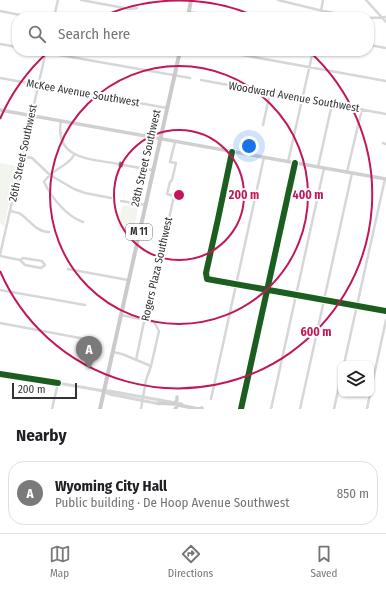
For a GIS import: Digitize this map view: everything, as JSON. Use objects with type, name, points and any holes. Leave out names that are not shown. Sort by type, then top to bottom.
[{"type":"main road","points":[[189,12],[192,0]]},
{"type":"main road","name":"28th Street Southwest","points":[[100,409],[152,170],[179,56]]},
{"type":"main road","points":[[0,110],[385,179]]},
{"type":"main road","points":[[158,403],[174,404],[199,409],[204,408]]},
{"type":"street","points":[[55,12],[58,0]]},
{"type":"street","points":[[81,0],[130,9],[137,8]]},
{"type":"street","points":[[278,0],[328,12]]},
{"type":"street","points":[[322,11],[323,0]]},
{"type":"street","points":[[366,0],[384,17],[386,22]]},
{"type":"street","points":[[0,11],[12,13]]},
{"type":"street","points":[[374,18],[384,17]]},
{"type":"street","points":[[0,44],[12,46]]},
{"type":"street","points":[[374,46],[386,48]]},
{"type":"street","name":"26th Street Southwest","points":[[0,256],[1,241],[10,211],[30,116],[45,56]]},
{"type":"street","points":[[67,56],[190,78]]},
{"type":"street","points":[[248,56],[386,81]]},
{"type":"street","points":[[288,162],[312,56]]},
{"type":"street","name":"McKee Avenue Southwest","points":[[0,78],[167,108]]},
{"type":"street","name":"Woodward Avenue Southwest","points":[[201,80],[386,114]]},
{"type":"street","points":[[263,125],[270,93]]},
{"type":"street","points":[[318,167],[332,104]]},
{"type":"street","points":[[300,409],[324,300],[362,109]]},
{"type":"street","points":[[61,121],[61,140],[68,150],[74,155],[152,170]]},
{"type":"street","name":"Rogers Plaza Southwest","points":[[136,360],[174,196],[167,194],[176,163],[170,162],[175,142]]},
{"type":"street","points":[[232,152],[206,273],[207,279],[386,311]]},
{"type":"street","points":[[74,155],[68,163],[57,169],[44,182],[52,195],[65,210],[83,222]]},
{"type":"street","points":[[22,156],[32,158],[50,175],[74,189],[85,193],[111,198]]},
{"type":"street","points":[[211,399],[264,157]]},
{"type":"street","points":[[241,409],[295,163]]},
{"type":"street","points":[[271,409],[324,168]]},
{"type":"street","points":[[345,361],[385,179]]},
{"type":"street","points":[[121,201],[145,205]]},
{"type":"street","points":[[10,211],[22,215],[40,230],[49,232]]},
{"type":"street","points":[[0,256],[20,260],[23,258],[42,261],[45,265],[41,268],[25,265],[20,260]]},
{"type":"street","points":[[68,269],[128,280]]},
{"type":"street","points":[[0,290],[85,305]]},
{"type":"street","points":[[121,315],[154,322],[159,331],[151,366],[146,380],[141,409]]},
{"type":"street","points":[[374,375],[386,320]]},
{"type":"street","points":[[0,323],[85,339]]},
{"type":"street","points":[[112,352],[122,354],[151,366]]},
{"type":"street","points":[[0,374],[58,382],[104,391],[109,394],[176,405],[190,409]]},
{"type":"street","points":[[52,409],[58,382]]},
{"type":"street","points":[[334,409],[338,391]]},
{"type":"street","points":[[366,409],[369,397]]},
{"type":"street","points":[[143,399],[158,403]]},
{"type":"shaded area","points":[[0,163],[16,166],[4,227],[0,223]]},
{"type":"shaded area","points":[[123,205],[138,208],[133,234],[117,230]]},
{"type":"marked path","points":[[119,164],[123,165]]},
{"type":"cycle path","points":[[232,152],[206,273],[207,279],[386,311]]},
{"type":"cycle path","points":[[241,409],[295,163]]},
{"type":"cycle path","points":[[0,374],[58,383]]},
{"type":"place","name":"Wyoming City Hall","points":[[89,369]]}]
